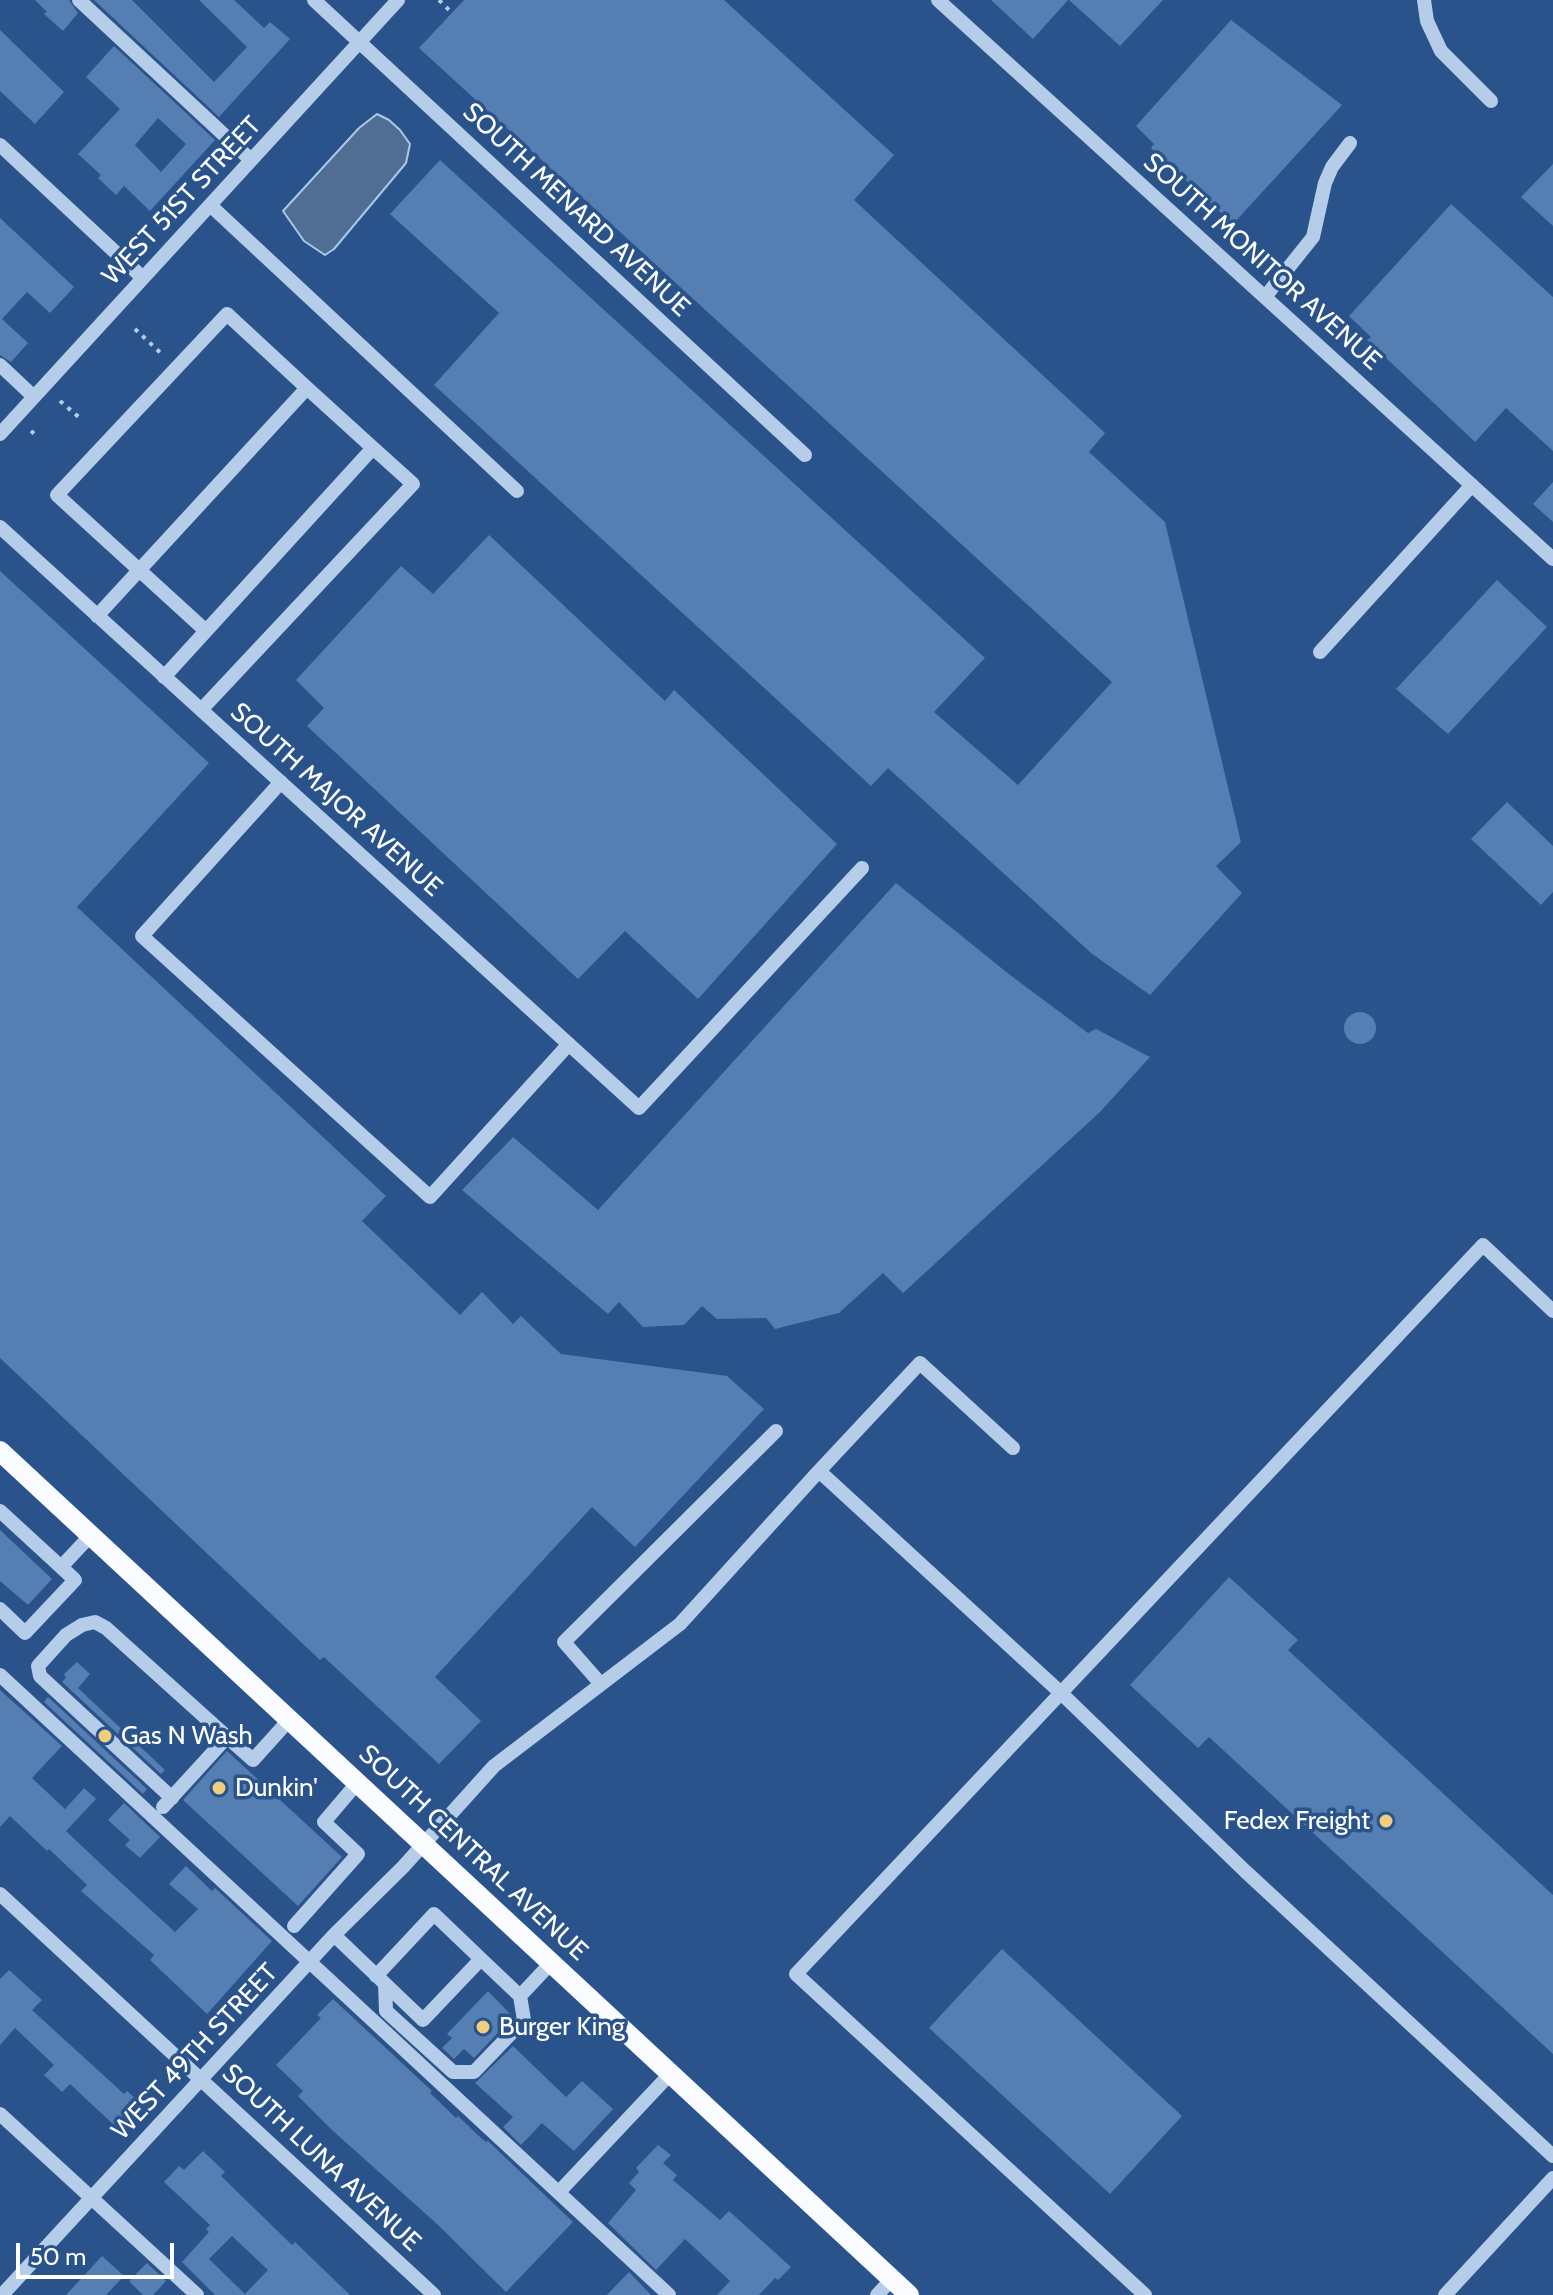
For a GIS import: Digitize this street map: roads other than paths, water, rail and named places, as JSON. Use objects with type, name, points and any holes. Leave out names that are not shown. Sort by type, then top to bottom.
[{"type":"main road","name":"SOUTH CENTRAL AVENUE","points":[[2,1456],[290,1719],[909,2295]]},
{"type":"street","points":[[79,0],[251,160]]},
{"type":"street","name":"SOUTH MENARD AVENUE","points":[[314,0],[805,455]]},
{"type":"street","name":"WEST 51ST STREET","points":[[0,434],[398,0]]},
{"type":"street","name":"SOUTH MONITOR AVENUE","points":[[938,0],[1553,559]]},
{"type":"street","points":[[1424,0],[1427,21],[1441,51],[1491,101]]},
{"type":"street","points":[[1265,297],[1313,237],[1325,183],[1332,167],[1350,143]]},
{"type":"street","points":[[0,145],[143,278]]},
{"type":"street","points":[[210,205],[517,491]]},
{"type":"street","points":[[201,710],[413,484],[227,314],[57,495],[206,631]]},
{"type":"street","points":[[0,365],[34,397]]},
{"type":"street","points":[[97,616],[307,388]]},
{"type":"street","points":[[164,677],[373,448]]},
{"type":"street","points":[[1320,652],[1472,485]]},
{"type":"street","name":"SOUTH MAJOR AVENUE","points":[[0,527],[639,1108],[862,868]]},
{"type":"street","points":[[281,782],[142,936],[430,1197],[569,1044]]},
{"type":"street","points":[[1145,2295],[796,1974],[1483,1245],[1553,1311]]},
{"type":"street","name":"WEST 49TH STREET","points":[[2,2295],[334,1935],[425,1844],[494,1766],[680,1624],[920,1363],[1013,1448]]},
{"type":"street","points":[[600,1683],[564,1642],[776,1431]]},
{"type":"street","points":[[819,1471],[1061,1693],[1245,1871],[1553,2156]]},
{"type":"street","points":[[0,1511],[75,1580],[25,1633],[0,1609]]},
{"type":"street","points":[[61,1567],[91,1535]]},
{"type":"street","points":[[227,1737],[168,1802],[40,1676],[38,1666],[66,1635],[82,1625],[95,1622],[106,1628],[253,1760],[290,1719]]},
{"type":"street","points":[[0,1675],[669,2295]]},
{"type":"street","points":[[294,1926],[358,1854],[324,1822],[358,1782]]},
{"type":"street","name":"SOUTH LUNA AVENUE","points":[[0,1894],[434,2295]]},
{"type":"street","points":[[434,1914],[520,1996],[524,2020],[474,2072],[453,2072],[386,2011],[380,1980],[434,1914]]},
{"type":"street","points":[[334,1935],[423,2020],[481,1959]]},
{"type":"street","points":[[520,1996],[552,1962]]},
{"type":"street","points":[[559,2192],[671,2073]]},
{"type":"street","points":[[0,2114],[197,2295]]},
{"type":"street","points":[[1445,2295],[1553,2178]]},
{"type":"street","points":[[877,2295],[892,2279]]},
{"type":"water","points":[[377,114],[400,130],[410,144],[406,163],[334,249],[325,255],[304,241],[283,211],[359,128]]},
{"type":"place","name":"Gas N Wash","points":[[105,1736]]},
{"type":"place","name":"Dunkin'","points":[[219,1788]]},
{"type":"place","name":"Fedex Freight","points":[[1386,1821]]},
{"type":"place","name":"Burger King","points":[[483,2027]]}]
